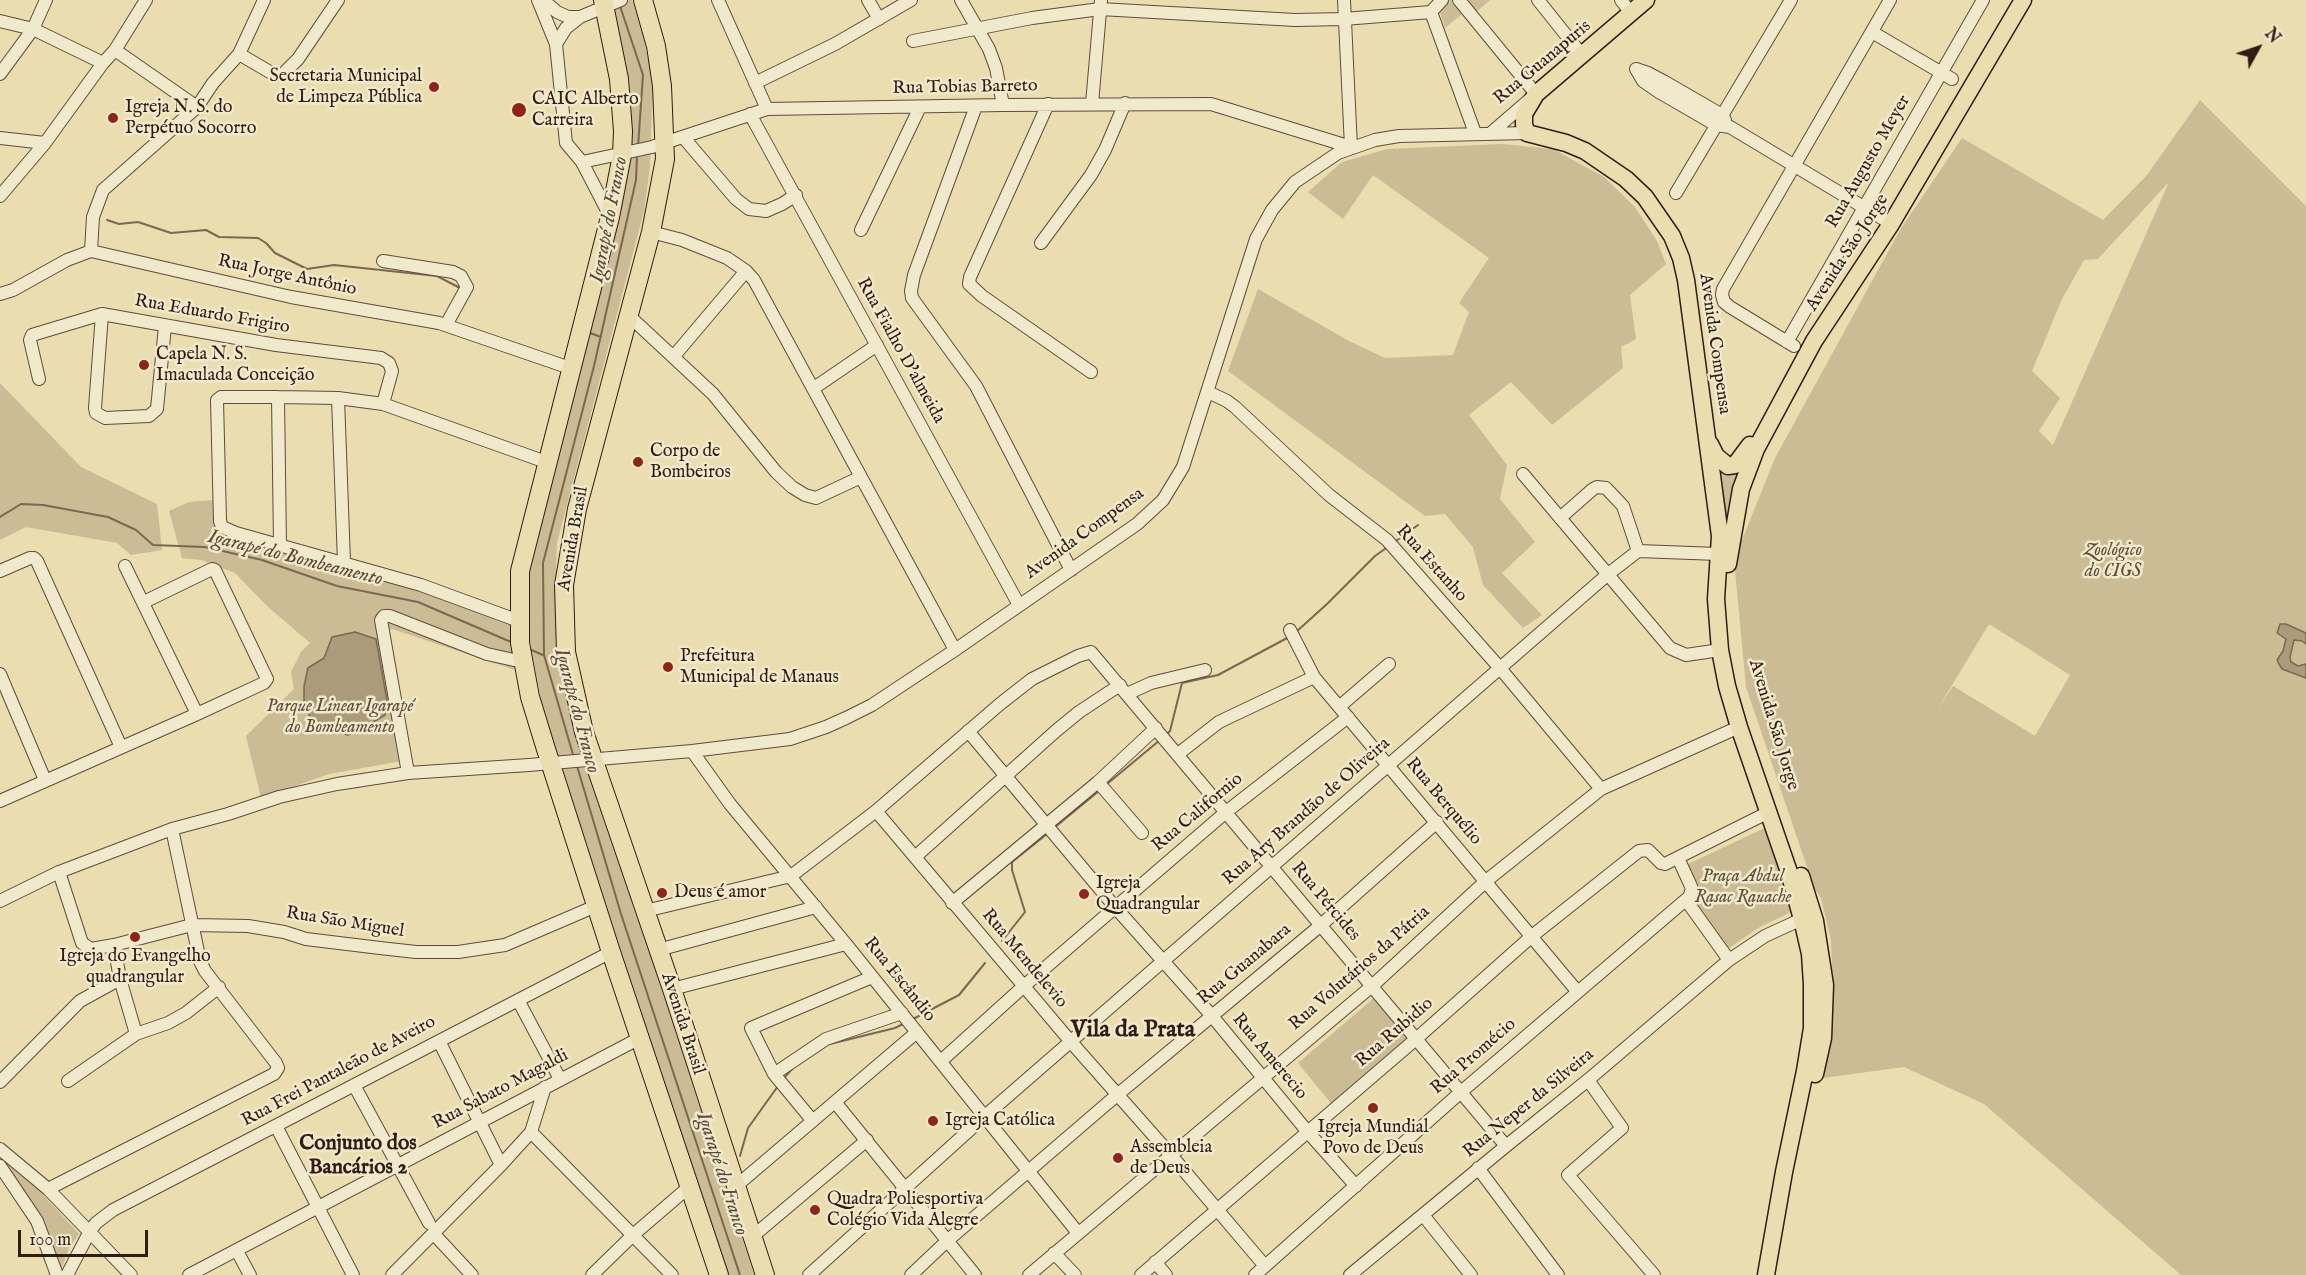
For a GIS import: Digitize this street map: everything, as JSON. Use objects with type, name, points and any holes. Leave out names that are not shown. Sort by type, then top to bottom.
[{"type":"highway","name":"Avenida Brasil","points":[[643,0],[656,46],[662,86],[659,145],[665,159],[651,232],[627,314],[577,509],[564,585],[565,635],[570,674],[589,760],[672,989],[765,1275]]},
{"type":"highway","points":[[610,3],[626,154],[520,571],[519,621],[523,662],[530,697],[610,952],[719,1275]]},
{"type":"main road","name":"Rua Guanapuris","points":[[1536,93],[1582,55],[1626,7],[1646,0]]},
{"type":"main road","name":"Avenida São Jorge","points":[[1776,1275],[1823,1038],[1825,985],[1815,921],[1739,690],[1728,628],[1726,608],[1728,563],[1741,489],[1756,449],[1814,341],[1908,194],[2022,0]]},
{"type":"main road","points":[[1527,133],[1524,114],[1536,93]]},
{"type":"main road","name":"Avenida Compensa","points":[[1527,133],[1566,143],[1605,163],[1645,197],[1672,236],[1681,258],[1690,302],[1720,536]]},
{"type":"main road","points":[[1708,441],[1716,456],[1728,466],[1735,465],[1741,460],[1844,282],[1893,208],[1908,194]]},
{"type":"main road","name":"Avenida São Jorge","points":[[1720,536],[1716,599],[1720,650],[1727,686],[1802,919],[1810,954],[1812,984],[1812,1028],[1766,1275]]},
{"type":"street","points":[[0,74],[33,29],[46,0]]},
{"type":"street","points":[[0,196],[45,144],[103,63],[115,50],[146,0]]},
{"type":"street","points":[[0,294],[12,290],[67,260],[91,251],[93,218],[102,190],[197,107],[213,83],[239,54],[264,0]]},
{"type":"street","points":[[239,54],[275,75],[282,75],[298,59],[338,0]]},
{"type":"street","points":[[538,0],[556,44],[566,143],[582,162],[610,217]]},
{"type":"street","points":[[543,0],[557,12],[568,17],[580,17]]},
{"type":"street","points":[[718,0],[767,110]]},
{"type":"street","points":[[868,0],[879,19]]},
{"type":"street","points":[[756,83],[826,49],[911,0]]},
{"type":"street","points":[[961,0],[989,49],[996,68],[1003,105]]},
{"type":"street","points":[[1344,0],[1351,147]]},
{"type":"street","points":[[913,41],[1100,4],[1295,20],[1344,19],[1431,12],[1442,0]]},
{"type":"street","points":[[1459,0],[1536,93]]},
{"type":"street","points":[[1538,0],[1582,55]]},
{"type":"street","points":[[1676,193],[1791,0]]},
{"type":"street","points":[[1793,165],[1890,0]]},
{"type":"street","name":"Rua Augusto Meyer","points":[[1793,165],[1723,289],[1722,295],[1724,302],[1730,307],[1790,344],[1863,207],[1947,76],[1983,0]]},
{"type":"street","points":[[556,44],[566,28],[580,17],[610,3]]},
{"type":"street","points":[[1092,104],[1100,4]]},
{"type":"street","points":[[1431,12],[1475,133]]},
{"type":"street","points":[[0,21],[33,29],[103,63]]},
{"type":"street","points":[[1872,32],[1947,76]]},
{"type":"street","points":[[115,50],[197,107]]},
{"type":"street","points":[[1719,120],[1665,82],[1636,69],[1643,81],[1730,126],[1885,220]]},
{"type":"street","name":"Rua Guanapuris","points":[[1492,132],[1536,93]]},
{"type":"street","points":[[1048,104],[970,277],[969,284],[982,296],[1091,372]]},
{"type":"street","name":"Rua Tobias Barreto","points":[[582,162],[659,145],[767,110],[1048,104],[1220,106],[1351,147]]},
{"type":"street","points":[[1041,243],[1091,175],[1106,150],[1125,104]]},
{"type":"street","points":[[976,106],[914,275],[912,298],[976,386],[1071,570]]},
{"type":"street","points":[[861,230],[920,107]]},
{"type":"street","name":"Rua Fialho D'almeida","points":[[750,114],[1019,605]]},
{"type":"street","name":"Avenida Compensa","points":[[0,901],[59,872],[172,829],[279,797],[337,784],[408,773],[692,751],[790,739],[826,727],[872,705],[1137,524],[1163,500],[1183,467],[1256,239],[1263,224],[1295,182],[1323,161],[1351,147],[1399,136],[1492,132],[1527,133]]},
{"type":"street","points":[[683,137],[736,199],[749,209],[766,211],[796,195]]},
{"type":"street","points":[[0,138],[45,144]]},
{"type":"street","points":[[651,232],[705,248],[727,258],[746,271],[763,294],[955,650]]},
{"type":"street","name":"Rua Jorge Antônio","points":[[91,251],[291,297],[446,325],[570,368]]},
{"type":"street","points":[[383,261],[453,272],[461,276],[467,287],[446,325]]},
{"type":"street","points":[[674,356],[746,271]]},
{"type":"street","points":[[102,314],[95,408],[96,413],[105,418],[149,416],[157,409],[165,326]]},
{"type":"street","name":"Rua Eduardo Frigiro","points":[[39,380],[30,340],[32,335],[102,314],[276,345],[381,358],[389,363],[392,371],[382,404]]},
{"type":"street","points":[[627,314],[713,393],[776,472],[792,487],[805,495],[816,498],[861,477]]},
{"type":"street","points":[[814,388],[877,345]]},
{"type":"street","name":"Rua Estanho","points":[[1208,392],[1235,407],[1329,495],[1377,531],[1499,667],[1601,789]]},
{"type":"street","points":[[519,621],[421,585],[236,534],[222,527],[217,400],[221,397],[338,398],[382,404],[546,462]]},
{"type":"street","points":[[278,397],[280,545]]},
{"type":"street","points":[[338,398],[344,562]]},
{"type":"street","points":[[1523,474],[1670,648],[1686,654],[1720,650]]},
{"type":"street","points":[[1560,518],[1593,489],[1606,488],[1623,506],[1638,551],[1718,554]]},
{"type":"street","name":"Rua Ary Brandão de Oliveira","points":[[809,1275],[985,1116],[1499,667],[1638,551]]},
{"type":"street","points":[[0,571],[30,558],[37,561],[121,747]]},
{"type":"street","points":[[125,566],[196,714]]},
{"type":"street","points":[[0,801],[264,683],[267,678],[266,674],[215,570],[212,569],[144,602]]},
{"type":"street","points":[[408,773],[381,620],[384,616],[390,616],[487,654],[523,662]]},
{"type":"street","name":"Rua Berquélio","points":[[1290,630],[1314,677],[1577,991]]},
{"type":"street","name":"Rua Pércides","points":[[968,731],[1032,679],[1078,656],[1091,652],[1094,654],[1506,1146]]},
{"type":"street","points":[[1339,707],[1389,664]]},
{"type":"street","points":[[915,857],[1079,712],[1124,689],[1205,670]]},
{"type":"street","points":[[0,674],[45,780]]},
{"type":"street","points":[[1178,754],[1219,722],[1314,677]]},
{"type":"street","name":"Rua Californio","points":[[941,1061],[1114,907],[1226,812],[1348,717]]},
{"type":"street","points":[[952,903],[1098,782],[1156,728]]},
{"type":"street","name":"Rua Volutários da Pátria","points":[[1029,1275],[1372,986],[1486,881],[1601,789],[1739,728]]},
{"type":"street","points":[[645,911],[791,876],[876,811],[968,731]]},
{"type":"street","name":"Rua Amerecio","points":[[968,731],[1114,907],[1212,1016],[1307,1131],[1356,1186]]},
{"type":"street","name":"Rua Escândio","points":[[692,751],[722,795],[791,876],[1078,1233]]},
{"type":"street","points":[[1098,782],[1142,833]]},
{"type":"street","name":"Rua Mendelevio","points":[[876,811],[952,903],[1264,1266]]},
{"type":"street","points":[[1730,960],[1686,900],[1692,889],[1678,858],[1769,812]]},
{"type":"street","name":"Rua Guanabara","points":[[911,1275],[947,1241],[1117,1095],[1321,925],[1437,822]]},
{"type":"street","points":[[48,1190],[274,1074],[278,1068],[276,1062],[205,971],[200,961],[172,829]]},
{"type":"street","name":"Rua Rubidio","points":[[1141,1275],[1416,1039],[1532,936],[1639,851],[1648,850],[1663,864],[1678,858]]},
{"type":"street","name":"Rua São Miguel","points":[[59,872],[82,943],[91,949],[192,925],[248,926],[284,932],[306,939],[416,952],[459,952],[505,945],[596,906]]},
{"type":"street","name":"Rua Promécio","points":[[1255,1275],[1577,991],[1686,900]]},
{"type":"street","points":[[658,950],[816,907]]},
{"type":"street","name":"Rua Neper da Silveira","points":[[1350,1275],[1730,960],[1765,936],[1802,919]]},
{"type":"street","points":[[672,989],[846,944]]},
{"type":"street","points":[[114,945],[120,978],[136,1034]]},
{"type":"street","name":"Rua Frei Pantaleão de Aveiro","points":[[67,1275],[90,1231],[96,1223],[113,1210],[610,952]]},
{"type":"street","points":[[812,1120],[774,1074],[751,1028],[872,976]]},
{"type":"street","points":[[0,1082],[80,1001],[120,978]]},
{"type":"street","points":[[68,1082],[136,1034],[168,1023],[186,1013],[219,987]]},
{"type":"street","points":[[518,1000],[560,1079]]},
{"type":"street","points":[[774,1074],[826,1039],[902,1013]]},
{"type":"street","points":[[735,1187],[917,1032]]},
{"type":"street","name":"Rua Sabato Magaldi","points":[[189,1275],[640,1038]]},
{"type":"street","points":[[439,1041],[501,1165]]},
{"type":"street","points":[[1588,1080],[1622,1128],[1568,1175],[1654,1275]]},
{"type":"street","points":[[354,1085],[431,1228],[472,1275]]},
{"type":"street","points":[[392,1275],[431,1228],[501,1165],[531,1132],[545,1087]]},
{"type":"street","points":[[835,1102],[975,1275]]},
{"type":"street","points":[[276,1126],[353,1275]]},
{"type":"street","points":[[531,1132],[672,1275]]},
{"type":"street","points":[[752,1236],[867,1140]]},
{"type":"street","points":[[0,1149],[48,1190],[131,1275]]},
{"type":"street","points":[[1,1168],[37,1221],[57,1275]]},
{"type":"street","points":[[1478,1168],[1558,1275]]},
{"type":"street","points":[[592,1275],[633,1234],[690,1186]]},
{"type":"street","points":[[1423,1215],[1471,1275]]},
{"type":"street","points":[[237,1251],[250,1275]]},
{"type":"street","points":[[1054,1253],[1075,1275]]},
{"type":"street","points":[[1155,1262],[1166,1275]]},
{"type":"green space","points":[[609,0],[632,0],[642,30],[653,82],[650,167],[644,211],[557,543],[555,593],[558,656],[586,766],[640,921],[754,1275],[724,1275],[661,1084],[562,768],[551,750],[530,643],[526,602],[529,562],[590,311],[630,165],[631,131]]},
{"type":"green space","points":[[1446,0],[1490,0],[1476,12],[1468,9],[1445,28],[1439,9]]},
{"type":"green space","name":"Zoológico do CIGS","points":[[2200,100],[2306,206],[2306,1275],[2181,1275],[1984,1104],[1904,1067],[1823,1078],[1833,995],[1831,940],[1821,898],[1806,877],[1809,873],[1746,687],[1734,560],[1775,458],[1900,230],[1962,138],[2103,220],[2147,175]],"holes":[[[2168,184],[2053,445],[2039,431],[2060,398],[2032,371],[2062,299],[2084,260],[2098,259]],[[1989,624],[2070,675],[2035,736],[1953,686],[1937,710]]]},
{"type":"green space","points":[[1502,144],[1553,149],[1604,177],[1635,207],[1657,241],[1666,264],[1630,295],[1636,339],[1621,347],[1623,368],[1552,425],[1511,382],[1469,415],[1507,465],[1500,499],[1535,542],[1502,573],[1542,615],[1523,628],[1483,585],[1473,547],[1445,514],[1425,516],[1228,371],[1258,289],[1349,341],[1385,358],[1453,355],[1469,312],[1459,303],[1489,258],[1373,175],[1343,219],[1308,192],[1342,162],[1387,149]]},
{"type":"green space","points":[[0,383],[81,467],[157,504],[162,550],[131,555],[117,543],[26,527],[0,540]]},
{"type":"green space","points":[[1756,441],[1723,529],[1715,460],[1720,465]]},
{"type":"green space","name":"Parque Linear Igarapé do Bombeamento","points":[[214,500],[214,527],[225,533],[344,565],[510,621],[515,670],[392,629],[381,634],[402,761],[329,774],[261,798],[246,736],[294,689],[291,672],[301,652],[310,643],[267,606],[235,573],[201,560],[182,558],[169,511],[189,502]]},
{"type":"green space","name":"Praça Abdul Rasac Rauache","points":[[1769,826],[1793,911],[1758,928],[1725,951],[1689,907],[1701,897],[1686,865]]},
{"type":"green space","points":[[1374,998],[1410,1041],[1334,1107],[1298,1063]]},
{"type":"green space","points":[[0,1156],[25,1175],[79,1234],[69,1248],[61,1270],[52,1243]]},
{"type":"shaded area","points":[[2280,624],[2286,624],[2306,633],[2306,644],[2294,640],[2290,657],[2291,662],[2298,666],[2306,664],[2306,678],[2282,669],[2277,660],[2283,651],[2286,639],[2277,633]]},
{"type":"shaded area","points":[[355,632],[376,639],[387,700],[385,715],[348,735],[333,731],[309,715],[304,701],[304,686],[308,668],[324,658],[332,637]]},
{"type":"waterway","name":"Igarapé do Franco","points":[[620,6],[643,75],[638,147]]},
{"type":"waterway","name":"Igarapé do Franco","points":[[574,758],[544,655],[543,563],[594,366],[636,180],[637,155]]},
{"type":"waterway","points":[[107,220],[119,224],[138,222],[171,233],[206,230],[219,237],[258,238],[275,253],[307,269],[334,265],[437,276],[460,288]]},
{"type":"waterway","points":[[590,333],[601,337]]},
{"type":"waterway","name":"Igarapé do Bombeamento","points":[[0,517],[21,504],[43,505],[108,517],[136,530],[153,545],[205,547],[262,560],[337,586],[418,602],[511,642]]},
{"type":"waterway","points":[[1396,541],[1418,525]]},
{"type":"waterway","points":[[1296,632],[1375,556],[1389,546]]},
{"type":"waterway","points":[[1167,734],[1170,731],[1182,683],[1218,675],[1289,637]]},
{"type":"waterway","name":"Igarapé do Bombeamento","points":[[529,649],[543,655]]},
{"type":"waterway","points":[[1107,784],[1160,740]]},
{"type":"waterway","name":"Igarapé do Franco","points":[[577,766],[621,914],[740,1275]]},
{"type":"waterway","points":[[1054,828],[1100,790]]},
{"type":"waterway","points":[[1002,941],[1025,912],[1012,870],[1012,862],[1047,834]]},
{"type":"waterway","points":[[913,1019],[959,995],[985,963]]},
{"type":"waterway","points":[[830,1044],[895,1028],[905,1023]]},
{"type":"waterway","points":[[783,1079],[793,1068]]},
{"type":"waterway","points":[[740,1156],[748,1128],[778,1086]]},
{"type":"place","name":"Secretaria Municipal de Limpeza Pública","points":[[434,87]]},
{"type":"place","name":"CAIC Alberto Carreira","points":[[519,110]]},
{"type":"place","name":"Igreja N. S. do Perpétuo Socorro","points":[[113,118]]},
{"type":"place","name":"Capela N. S. Imaculada Conceição","points":[[144,365]]},
{"type":"place","name":"Corpo de Bombeiros","points":[[638,462]]},
{"type":"place","name":"Prefeitura Municipal de Manaus","points":[[668,667]]},
{"type":"place","name":"Deus é amor","points":[[662,893]]},
{"type":"place","name":"Igreja Quadrangular","points":[[1084,894]]},
{"type":"place","name":"Igreja do Evangelho quadrangular","points":[[135,937]]},
{"type":"place","name":"Igreja Mundial Povo de Deus","points":[[1373,1108]]},
{"type":"place","name":"Igreja Católica","points":[[933,1121]]},
{"type":"place","name":"Assembleia de Deus","points":[[1118,1158]]},
{"type":"place","name":"Quadra Poliesportiva Colégio Vida Alegre","points":[[815,1210]]},
{"type":"district","name":"Vila da Prata","points":[[1133,1031]]},
{"type":"district","name":"Conjunto dos Bancários 2","points":[[358,1157]]}]
